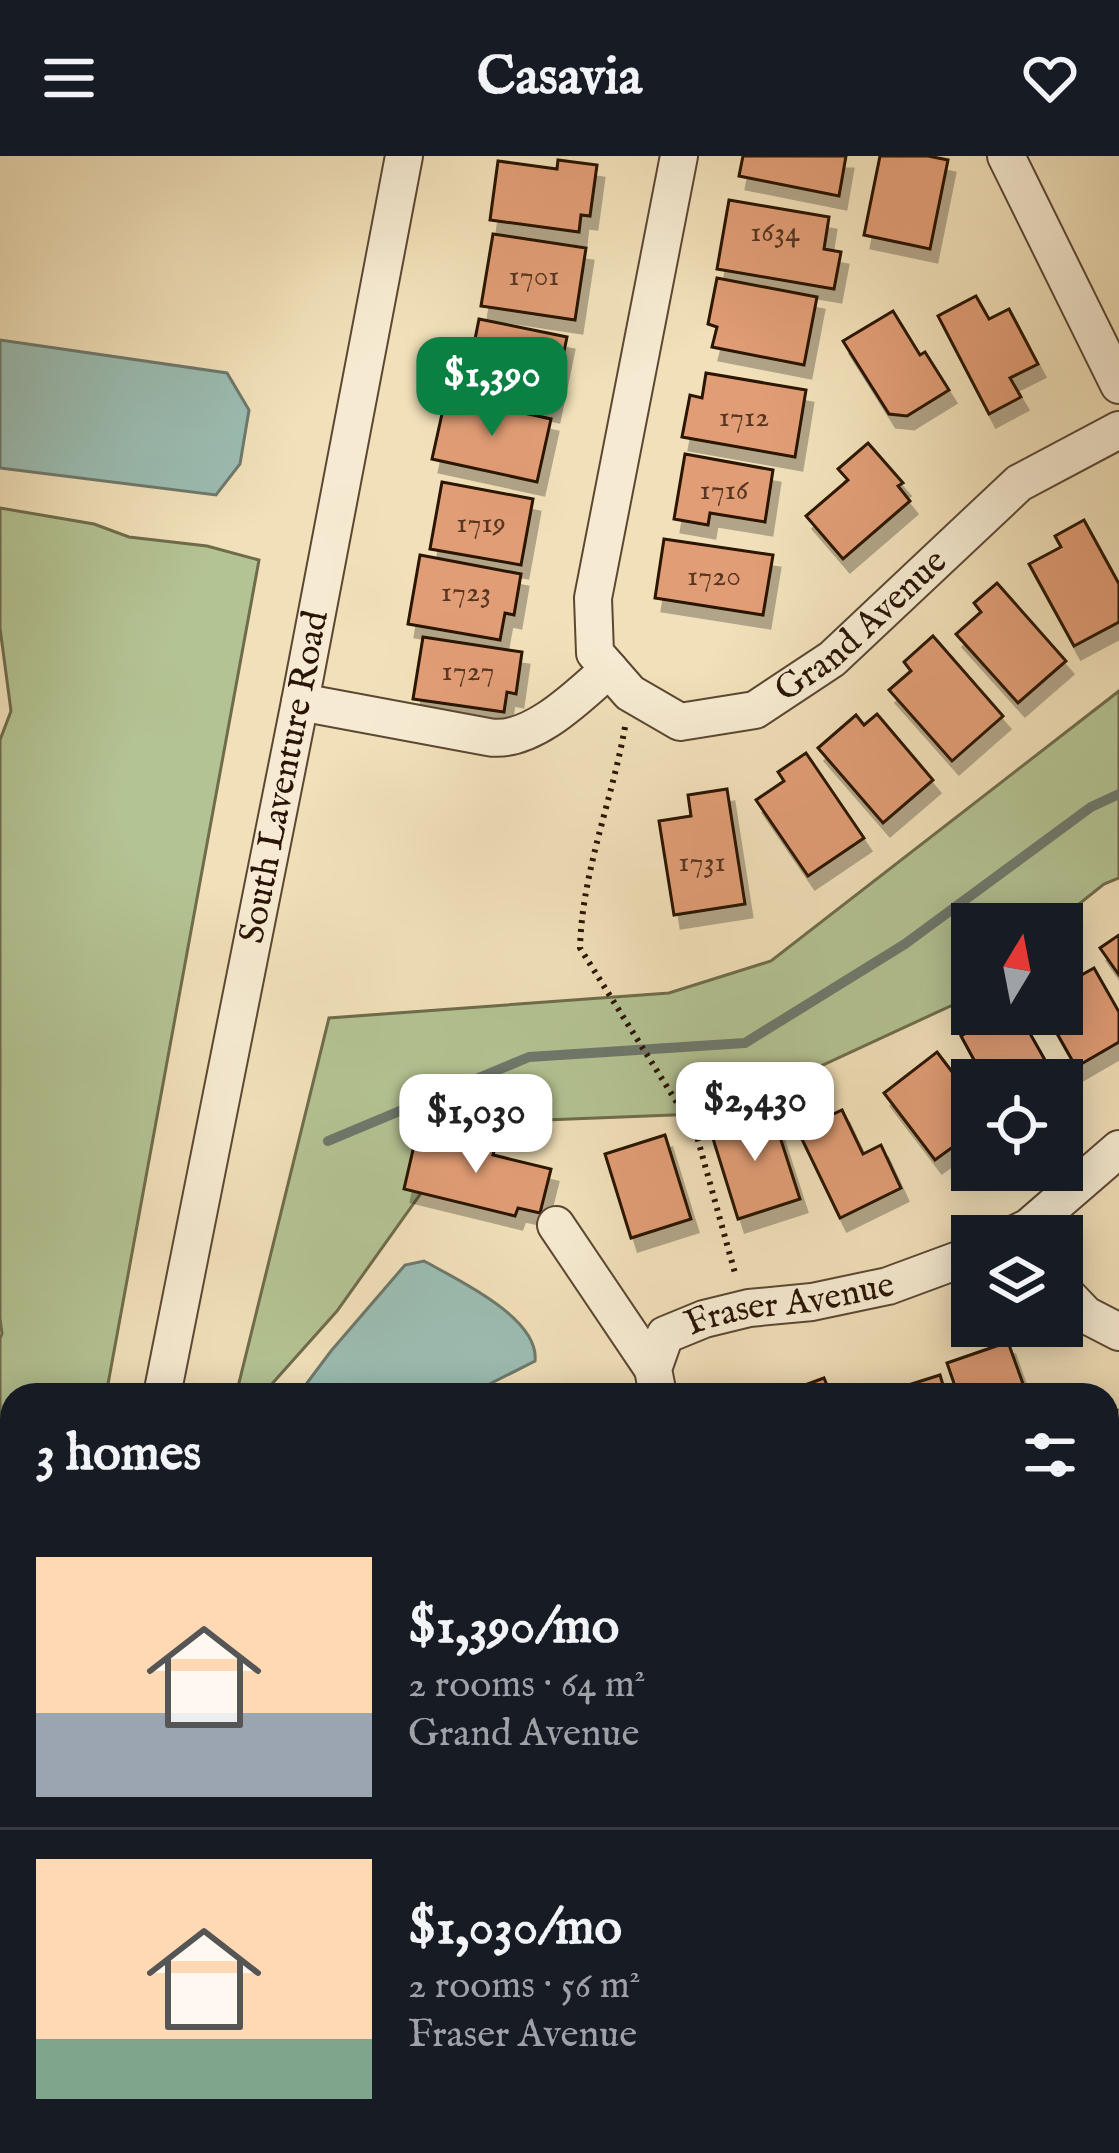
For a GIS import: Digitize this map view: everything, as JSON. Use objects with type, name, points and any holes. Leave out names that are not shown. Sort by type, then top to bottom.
[{"type":"street","name":"South Laventure Road","points":[[164,1383],[404,156]]},
{"type":"street","points":[[300,702],[508,739],[530,731],[609,669],[595,653],[593,598],[680,156]]},
{"type":"street","points":[[1006,156],[1119,385]]},
{"type":"street","name":"Grand Avenue","points":[[609,669],[630,693],[680,722],[755,710],[832,658],[1019,483],[1119,430]]},
{"type":"street","points":[[1045,1215],[1119,1149]]},
{"type":"street","points":[[556,1225],[656,1382]]},
{"type":"street","name":"Fraser Avenue","points":[[656,1382],[665,1335],[704,1319],[888,1286],[951,1264]]},
{"type":"street","points":[[1083,1313],[1119,1332]]},
{"type":"path","points":[[625,723],[581,911],[580,948],[697,1133],[735,1273]]},
{"type":"green space","points":[[0,508],[259,560],[108,1383],[0,1383],[0,740],[11,711],[0,628]]},
{"type":"green space","points":[[1119,691],[1119,878],[1080,903],[951,903],[951,1006],[786,1082],[698,1114],[545,1120],[444,1161],[337,1311],[273,1383],[239,1383],[329,1018],[669,993],[771,961]]},
{"type":"water","points":[[0,340],[227,373],[249,410],[240,464],[216,495],[0,468]]},
{"type":"water","points":[[424,1261],[511,1315],[533,1345],[535,1361],[492,1383],[307,1383],[405,1265]]},
{"type":"building","points":[[743,156],[846,156],[839,196],[739,176]]},
{"type":"building","points":[[880,156],[948,160],[930,249],[864,235]]},
{"type":"building","points":[[558,160],[597,165],[590,216],[581,215],[579,232],[490,220],[498,161],[557,169]]},
{"type":"building","points":[[729,200],[829,217],[824,249],[841,252],[834,289],[717,269]]},
{"type":"building","points":[[493,234],[586,248],[575,320],[481,306]]},
{"type":"building","points":[[717,278],[817,297],[804,365],[712,347],[717,327],[708,324]]},
{"type":"building","points":[[976,296],[989,319],[1009,309],[1038,364],[1010,378],[1021,397],[989,414],[938,316]]},
{"type":"building","points":[[893,311],[949,390],[907,416],[889,414],[843,341]]},
{"type":"building","points":[[479,319],[567,337],[552,409],[465,390]]},
{"type":"building","points":[[706,373],[806,390],[795,457],[682,437],[690,395],[702,398]]},
{"type":"building","points":[[446,396],[551,419],[537,482],[432,459]]},
{"type":"building","points":[[868,443],[903,483],[898,486],[910,501],[843,559],[806,516],[848,480],[838,469]]},
{"type":"building","points":[[685,454],[773,470],[765,522],[710,513],[708,525],[674,519]]},
{"type":"building","points":[[442,482],[533,499],[521,565],[430,549]]},
{"type":"building","points":[[1084,520],[1119,584],[1119,622],[1074,646],[1029,564],[1061,547],[1055,536]]},
{"type":"building","points":[[664,539],[773,555],[763,615],[655,598]]},
{"type":"building","points":[[420,555],[521,574],[514,615],[505,613],[500,640],[408,624]]},
{"type":"building","points":[[997,583],[1066,661],[1018,703],[956,634],[981,612],[974,603]]},
{"type":"building","points":[[933,636],[1003,716],[952,761],[889,690],[911,671],[904,662]]},
{"type":"building","points":[[423,637],[522,652],[516,694],[507,692],[504,712],[413,699]]},
{"type":"building","points":[[877,714],[933,780],[883,823],[818,748],[856,715],[864,725]]},
{"type":"building","points":[[806,753],[864,838],[808,876],[756,800],[784,781],[778,772]]},
{"type":"building","points":[[727,789],[745,904],[674,915],[659,821],[691,816],[688,795]]},
{"type":"building","points":[[1119,935],[1119,975],[1100,948]]},
{"type":"building","points":[[1094,968],[1119,1012],[1119,1042],[1083,1063],[1083,1059],[1071,1059],[1058,1035],[1083,1035],[1083,974]]},
{"type":"building","points":[[1031,1035],[1044,1059],[974,1059],[961,1036]]},
{"type":"building","points":[[937,1052],[951,1070],[951,1148],[935,1160],[884,1093]]},
{"type":"building","points":[[771,1109],[800,1199],[738,1219],[710,1129]]},
{"type":"building","points":[[842,1110],[863,1154],[881,1145],[901,1188],[840,1218],[798,1131]]},
{"type":"building","points":[[665,1135],[691,1219],[631,1238],[605,1154]]},
{"type":"building","points":[[460,1136],[496,1144],[493,1155],[551,1169],[540,1213],[518,1208],[515,1216],[404,1189],[416,1137],[458,1147]]},
{"type":"building","points":[[993,1347],[1010,1347],[1023,1383],[954,1383],[947,1363]]},
{"type":"building","points":[[940,1375],[942,1383],[915,1383]]},
{"type":"waterway","points":[[328,1141],[529,1057],[745,1043],[905,944],[1091,807],[1119,794]]}]
